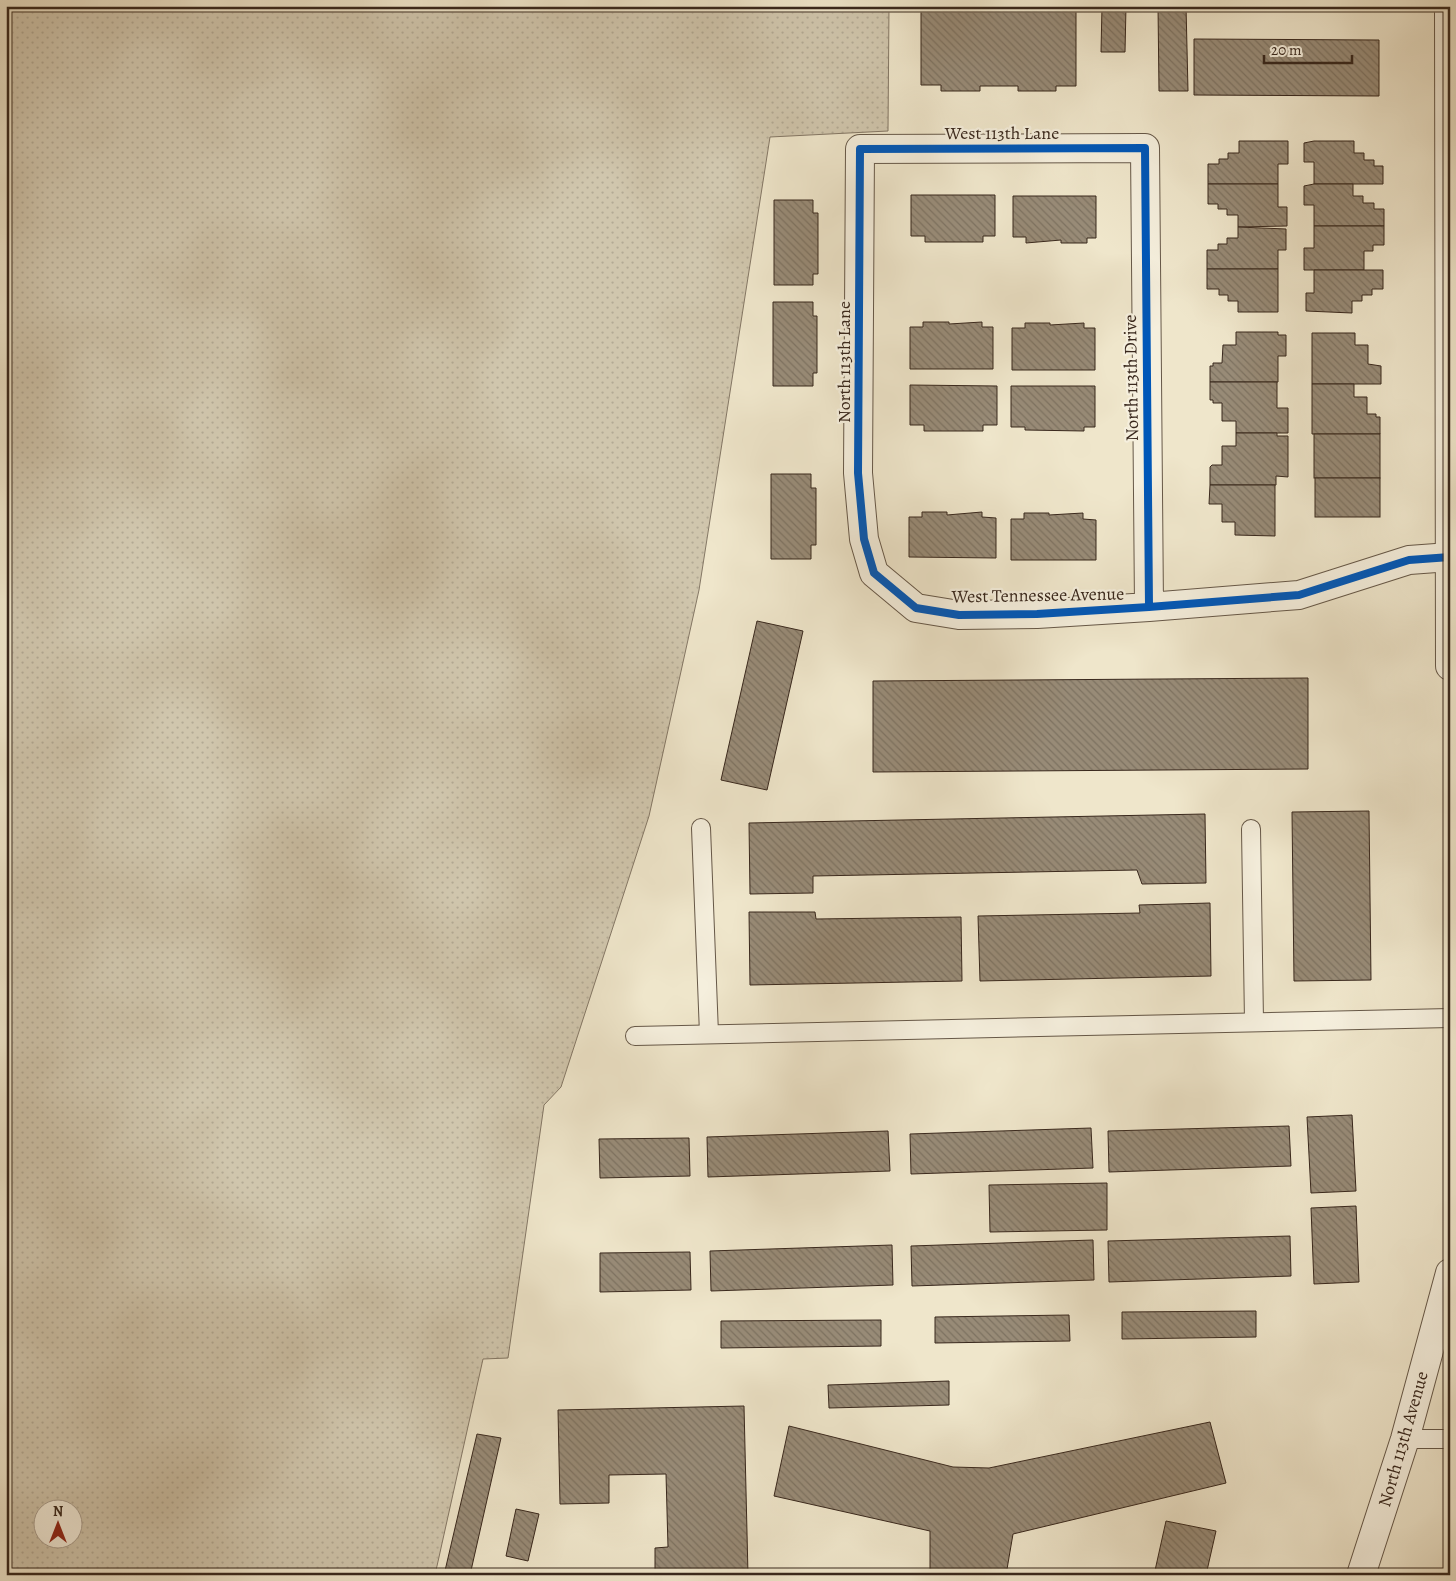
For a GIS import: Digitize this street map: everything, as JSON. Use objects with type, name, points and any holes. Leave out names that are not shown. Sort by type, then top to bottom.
[{"type":"street","points":[[1449,6],[1450,666]]},
{"type":"street","name":"West 113th Lane","points":[[860,149],[1145,148]]},
{"type":"street","name":"North 113th Drive","points":[[1145,148],[1149,607]]},
{"type":"street","name":"North 113th Lane","points":[[860,149],[858,473],[864,539],[874,573]]},
{"type":"street","name":"West Tennessee Avenue","points":[[874,573],[916,608],[959,615],[1036,614],[1299,595],[1409,560],[1450,557]]},
{"type":"street","name":"North 113th Avenue","points":[[1361,1575],[1405,1439],[1450,1273]]},
{"type":"lane","points":[[701,828],[709,1034]]},
{"type":"lane","points":[[1252,829],[1254,1021]]},
{"type":"lane","points":[[635,1036],[1450,1018]]},
{"type":"lane","points":[[1405,1439],[1450,1439]]},
{"type":"shaded area","points":[[6,6],[889,6],[888,131],[770,137],[699,590],[649,816],[561,1087],[544,1105],[508,1358],[483,1359],[435,1575],[6,1575]]},
{"type":"building","points":[[942,6],[980,6],[980,8],[1056,6],[1056,9],[1076,9],[1076,86],[1056,86],[1056,91],[1018,91],[1018,86],[980,86],[980,91],[941,91],[941,85],[921,85],[921,8],[942,8]]},
{"type":"building","points":[[1102,6],[1126,6],[1125,52],[1101,52]]},
{"type":"building","points":[[1158,6],[1186,6],[1188,91],[1159,91]]},
{"type":"building","points":[[1194,6],[1379,6],[1379,9],[1194,8]]},
{"type":"building","points":[[1194,39],[1379,40],[1379,96],[1194,95]]},
{"type":"building","points":[[1239,141],[1288,141],[1288,164],[1278,164],[1278,184],[1208,184],[1208,164],[1219,164],[1219,159],[1228,159],[1228,153],[1239,153]]},
{"type":"building","points":[[1314,141],[1354,141],[1354,153],[1364,153],[1364,160],[1374,160],[1374,166],[1383,166],[1383,184],[1314,184],[1314,162],[1304,162],[1304,143]]},
{"type":"building","points":[[1208,184],[1278,184],[1278,207],[1287,207],[1287,226],[1238,227],[1238,215],[1227,215],[1227,209],[1218,209],[1218,204],[1208,204]]},
{"type":"building","points":[[1314,184],[1353,184],[1353,196],[1363,196],[1363,203],[1374,203],[1374,209],[1384,209],[1384,226],[1314,226],[1314,205],[1304,205],[1304,186]]},
{"type":"building","points":[[911,195],[995,195],[995,236],[983,236],[983,242],[925,242],[925,236],[911,236]]},
{"type":"building","points":[[1013,196],[1096,196],[1096,238],[1087,238],[1087,243],[1061,243],[1061,240],[1026,243],[1026,237],[1013,237]]},
{"type":"building","points":[[774,200],[813,200],[813,213],[818,213],[818,274],[813,274],[813,285],[774,285]]},
{"type":"building","points":[[1314,226],[1384,226],[1384,245],[1373,245],[1373,251],[1364,251],[1364,270],[1304,270],[1304,248],[1314,248]]},
{"type":"building","points":[[1238,227],[1286,229],[1286,250],[1278,250],[1278,269],[1207,269],[1207,250],[1218,250],[1218,244],[1227,244],[1227,238],[1238,238]]},
{"type":"building","points":[[1207,269],[1278,269],[1278,312],[1238,312],[1238,301],[1228,301],[1228,295],[1219,295],[1219,289],[1207,289]]},
{"type":"building","points":[[1314,270],[1383,270],[1383,289],[1372,289],[1372,295],[1362,295],[1362,301],[1352,301],[1352,313],[1306,311],[1306,293],[1314,293]]},
{"type":"building","points":[[773,302],[813,302],[813,316],[817,316],[817,373],[813,373],[813,386],[773,386]]},
{"type":"building","points":[[923,322],[949,322],[949,324],[982,322],[982,327],[993,327],[993,369],[910,369],[910,327],[923,327]]},
{"type":"building","points":[[1025,323],[1050,323],[1050,325],[1084,323],[1084,328],[1095,328],[1095,370],[1012,370],[1012,328],[1025,328]]},
{"type":"building","points":[[1236,332],[1278,332],[1278,335],[1286,335],[1286,356],[1278,356],[1278,382],[1210,382],[1210,366],[1213,366],[1213,363],[1222,363],[1223,345],[1236,345]]},
{"type":"building","points":[[1312,333],[1355,333],[1355,345],[1368,345],[1368,364],[1381,366],[1381,384],[1312,384]]},
{"type":"building","points":[[1210,382],[1277,382],[1277,408],[1288,408],[1288,433],[1236,433],[1236,421],[1222,421],[1222,403],[1213,403],[1213,400],[1210,400]]},
{"type":"building","points":[[1312,384],[1354,384],[1354,397],[1367,397],[1367,414],[1376,414],[1376,417],[1380,417],[1380,434],[1312,434]]},
{"type":"building","points":[[910,385],[997,386],[997,425],[983,425],[983,431],[924,431],[924,425],[910,425]]},
{"type":"building","points":[[1011,386],[1095,386],[1095,427],[1084,427],[1084,431],[1025,430],[1025,427],[1011,427]]},
{"type":"building","points":[[1236,433],[1277,433],[1277,436],[1288,436],[1288,477],[1276,476],[1276,485],[1210,485],[1210,467],[1212,465],[1222,465],[1222,446],[1236,446]]},
{"type":"building","points":[[1314,434],[1380,434],[1380,478],[1314,478]]},
{"type":"building","points":[[771,474],[811,474],[811,488],[816,488],[816,545],[811,545],[811,559],[771,559]]},
{"type":"building","points":[[1315,478],[1380,478],[1380,517],[1315,517]]},
{"type":"building","points":[[1210,485],[1275,485],[1275,536],[1235,535],[1235,522],[1222,522],[1222,504],[1209,504]]},
{"type":"building","points":[[922,512],[947,512],[947,515],[982,512],[982,517],[996,518],[996,558],[909,557],[909,517],[922,517]]},
{"type":"building","points":[[1024,513],[1049,513],[1049,515],[1083,513],[1083,519],[1096,520],[1096,560],[1011,560],[1011,519],[1024,519]]},
{"type":"building","points":[[757,621],[803,631],[767,790],[721,780]]},
{"type":"building","points":[[1308,678],[1308,769],[873,772],[873,681]]},
{"type":"building","points":[[1369,811],[1371,980],[1294,981],[1292,812]]},
{"type":"building","points":[[1205,814],[1206,883],[1142,884],[1137,870],[813,876],[813,893],[750,894],[749,823]]},
{"type":"building","points":[[1210,903],[1211,976],[980,981],[978,916],[1140,913],[1139,905]]},
{"type":"building","points":[[749,912],[815,912],[816,919],[961,917],[962,981],[750,985]]},
{"type":"building","points":[[1352,1115],[1356,1191],[1311,1193],[1307,1117]]},
{"type":"building","points":[[1289,1126],[1291,1166],[1109,1172],[1108,1131]]},
{"type":"building","points":[[1091,1128],[1093,1168],[911,1174],[910,1134]]},
{"type":"building","points":[[888,1131],[890,1171],[708,1177],[707,1137]]},
{"type":"building","points":[[689,1138],[690,1176],[600,1178],[599,1139]]},
{"type":"building","points":[[1107,1183],[1107,1230],[990,1232],[989,1185]]},
{"type":"building","points":[[1356,1206],[1359,1282],[1314,1284],[1311,1208]]},
{"type":"building","points":[[1290,1236],[1291,1276],[1109,1282],[1108,1241]]},
{"type":"building","points":[[1093,1240],[1094,1280],[912,1286],[911,1246]]},
{"type":"building","points":[[892,1245],[893,1285],[711,1291],[710,1251]]},
{"type":"building","points":[[690,1252],[691,1290],[600,1292],[600,1253]]},
{"type":"building","points":[[1256,1311],[1256,1337],[1122,1339],[1122,1312]]},
{"type":"building","points":[[1069,1315],[1070,1341],[935,1343],[935,1317]]},
{"type":"building","points":[[881,1320],[881,1346],[721,1348],[721,1321]]},
{"type":"building","points":[[949,1381],[949,1405],[829,1408],[828,1385]]},
{"type":"building","points":[[744,1406],[748,1575],[655,1575],[655,1548],[668,1547],[666,1474],[609,1475],[609,1503],[560,1504],[558,1410]]},
{"type":"building","points":[[1210,1422],[1226,1483],[1013,1534],[1006,1575],[930,1575],[930,1531],[774,1496],[789,1426],[953,1467],[989,1468]]},
{"type":"building","points":[[477,1434],[501,1438],[470,1575],[444,1575]]},
{"type":"building","points":[[1449,1467],[1450,1553],[1447,1553]]},
{"type":"building","points":[[516,1509],[539,1514],[528,1561],[506,1556]]},
{"type":"building","points":[[1166,1521],[1216,1531],[1206,1575],[1154,1575]]},
{"type":"cycle path","points":[[1449,6],[1450,666]]},
{"type":"cycle path","points":[[1149,607],[1145,148],[860,149],[858,473],[864,539],[874,573],[916,608],[959,615],[1037,614],[1149,607],[1299,595],[1409,560],[1450,557]]}]
